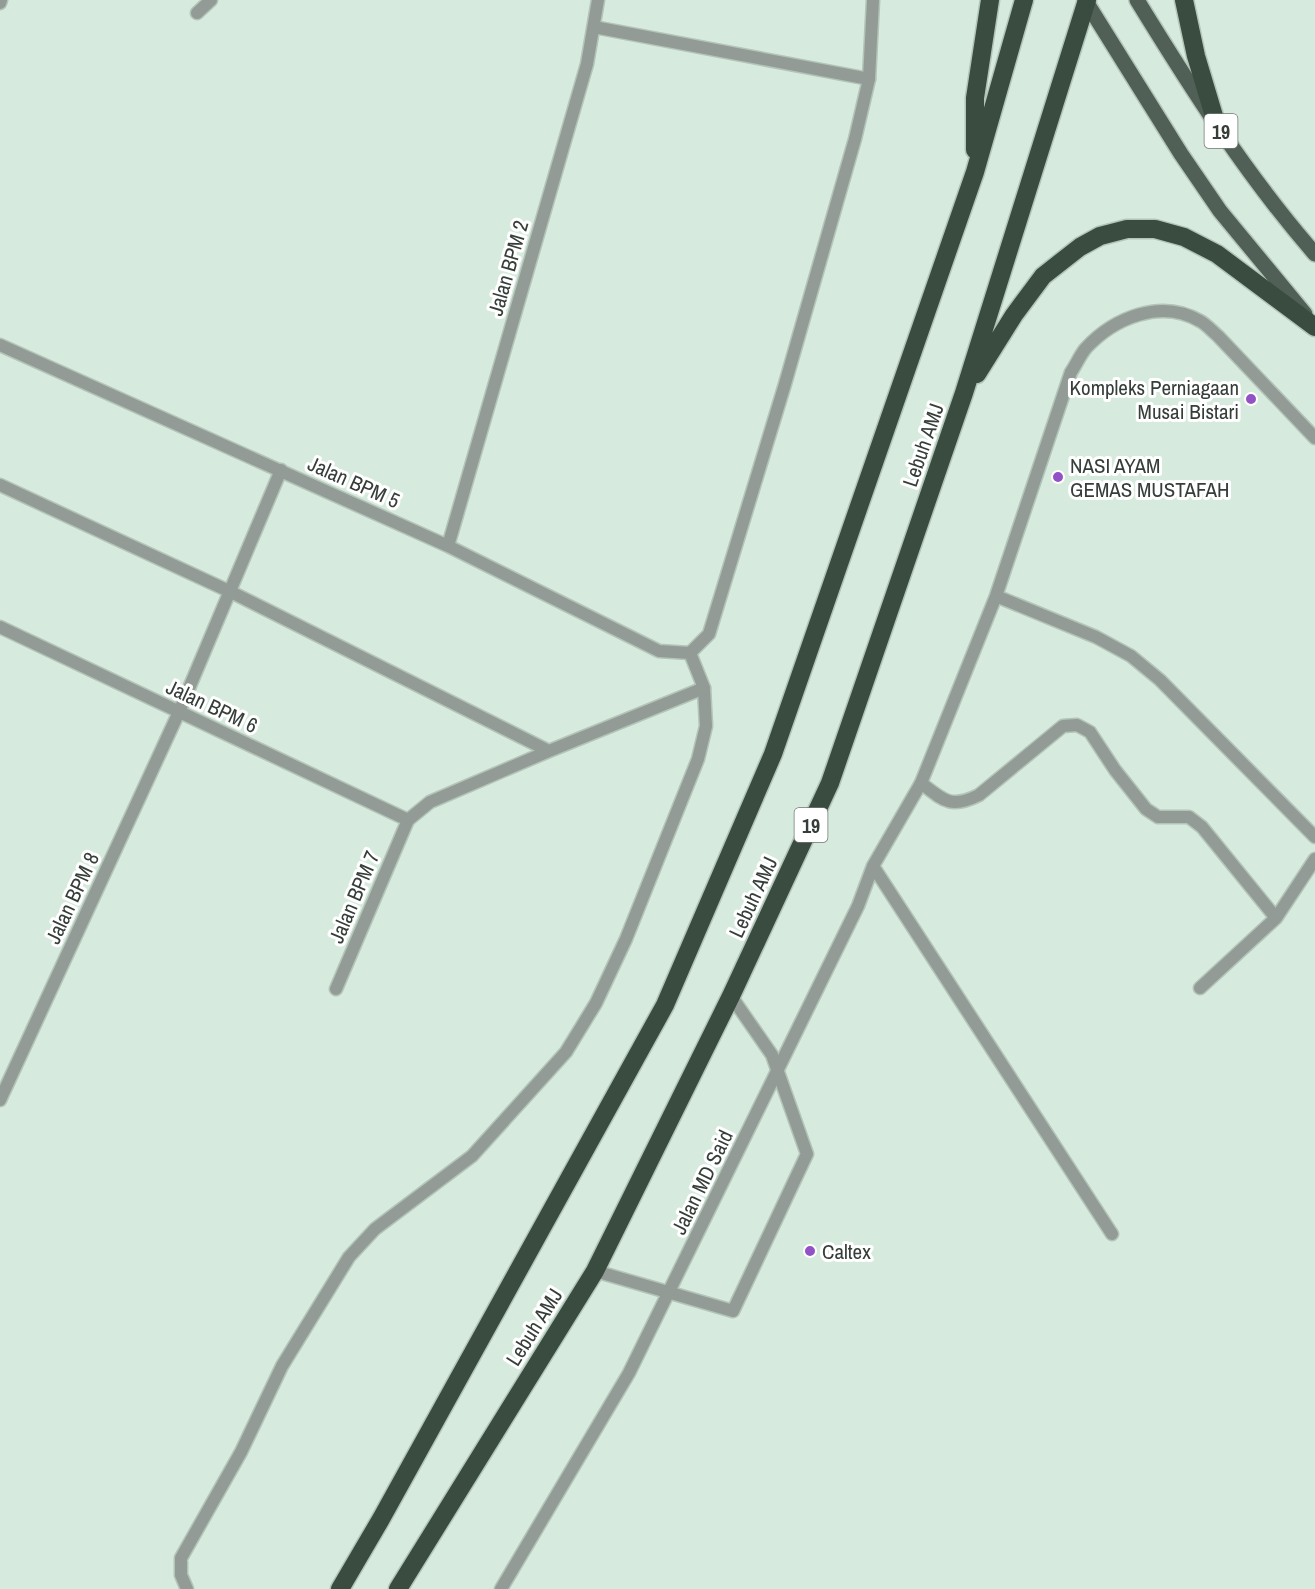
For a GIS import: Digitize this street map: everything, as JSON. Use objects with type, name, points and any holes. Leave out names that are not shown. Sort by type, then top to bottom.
[{"type":"highway","points":[[975,172],[975,98],[990,0]]},
{"type":"highway","name":"Lebuh AMJ","points":[[340,1589],[666,1005],[773,754],[975,172],[1024,0]]},
{"type":"highway","points":[[1184,0],[1196,56],[1217,126]]},
{"type":"highway","name":"Lebuh AMJ","points":[[398,1589],[595,1271],[731,996],[830,783],[964,393],[1086,1]]},
{"type":"highway","points":[[964,393],[1014,315],[1043,276],[1100,236],[1127,229],[1165,231],[1184,237],[1217,254],[1315,326]]},
{"type":"main road","name":"19","points":[[1137,0],[1217,126],[1277,211],[1315,254]]},
{"type":"main road","name":"19","points":[[1086,1],[1181,154],[1220,211],[1315,326]]},
{"type":"street","points":[[197,13],[212,0]]},
{"type":"street","name":"Jalan BPM 2","points":[[448,546],[587,64],[598,0]]},
{"type":"street","points":[[187,1589],[181,1575],[182,1558],[241,1452],[282,1366],[349,1257],[375,1229],[472,1156],[566,1052],[596,1004],[627,939],[698,759],[706,726],[704,688],[690,653],[710,634],[855,139],[869,79],[873,0]]},
{"type":"street","points":[[594,27],[869,79]]},
{"type":"street","name":"Jalan MD Said","points":[[501,1589],[629,1373],[858,906],[873,866],[921,783],[996,596],[1071,372],[1084,350],[1101,334],[1124,320],[1149,311],[1176,312],[1200,321],[1218,336],[1315,438]]},
{"type":"street","name":"Jalan BPM 5","points":[[0,345],[448,546],[658,651],[690,653]]},
{"type":"street","name":"Jalan BPM 8","points":[[0,1100],[179,712],[281,470]]},
{"type":"street","points":[[0,485],[231,592],[549,751]]},
{"type":"street","points":[[996,596],[1096,638],[1131,656],[1160,680],[1315,837]]},
{"type":"street","name":"Jalan BPM 6","points":[[0,627],[408,820]]},
{"type":"street","points":[[408,820],[430,802],[704,688]]},
{"type":"street","points":[[921,783],[944,801],[963,803],[979,795],[1063,726],[1077,725],[1090,732],[1115,770],[1146,809],[1158,817],[1189,817],[1202,827],[1276,918]]},
{"type":"street","name":"Jalan BPM 7","points":[[336,989],[408,820]]},
{"type":"street","points":[[1200,988],[1276,918],[1315,859]]},
{"type":"street","points":[[873,866],[1112,1234]]},
{"type":"street","points":[[595,1271],[733,1311],[807,1154],[771,1055],[731,996]]},
{"type":"place","name":"Kompleks Perniagaan Musai Bistari","points":[[1251,399]]},
{"type":"place","name":"NASI AYAM GEMAS MUSTAFAH","points":[[1058,477]]},
{"type":"place","name":"Caltex","points":[[810,1251]]}]
